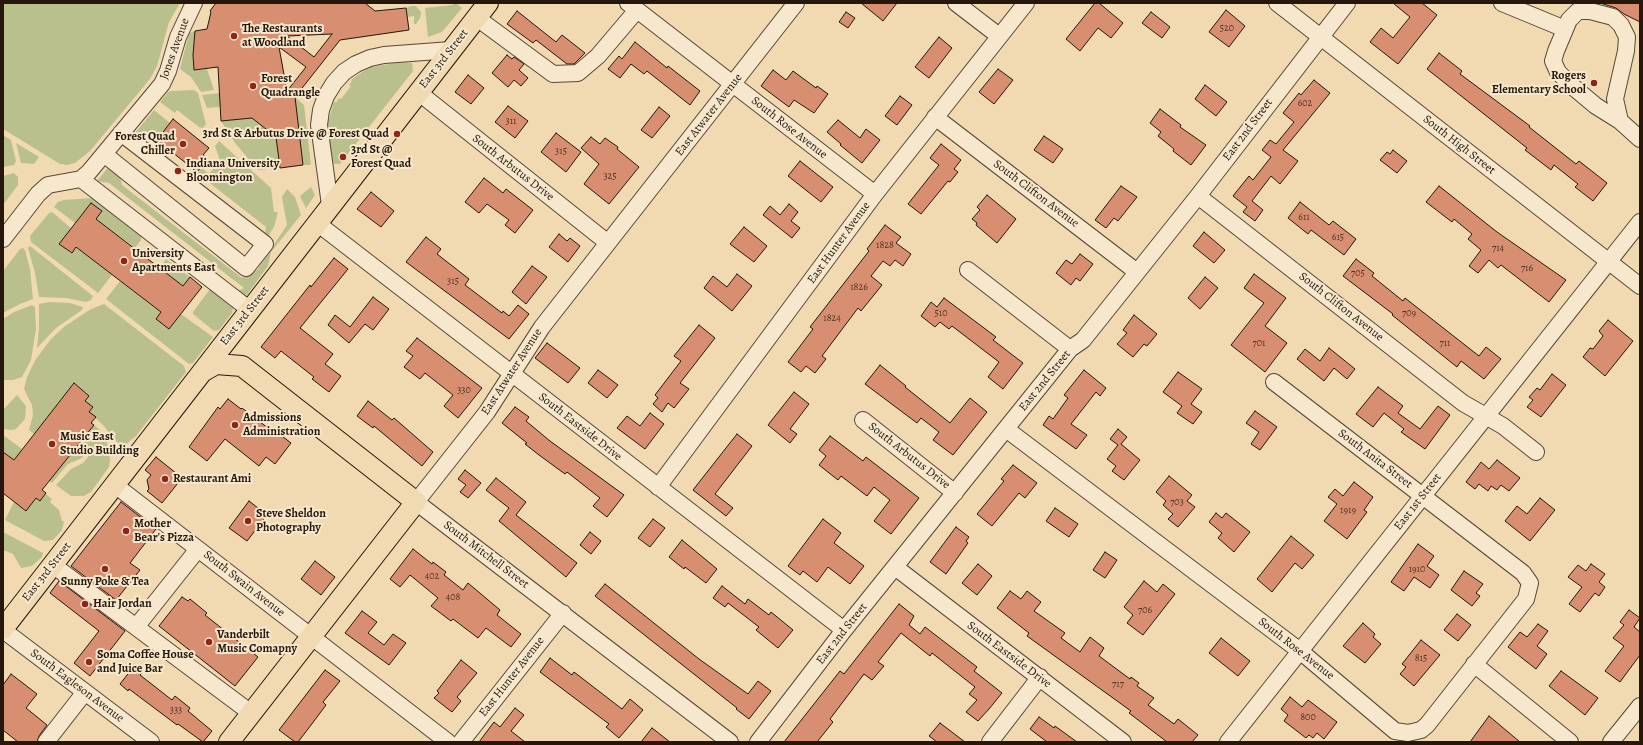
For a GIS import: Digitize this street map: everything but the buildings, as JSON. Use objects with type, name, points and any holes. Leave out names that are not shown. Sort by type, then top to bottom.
[{"type":"main road","name":"East 3rd Street","points":[[3,629],[482,10]]},
{"type":"main road","points":[[202,372],[216,364],[242,366],[234,346],[236,333],[247,314]]},
{"type":"main road","name":"South Mitchell Street","points":[[242,366],[416,502]]},
{"type":"main road","name":"East Atwater Avenue","points":[[228,742],[416,502]]},
{"type":"street","name":"Jones Avenue","points":[[81,179],[104,154],[162,84],[168,71],[178,37],[194,3]]},
{"type":"street","points":[[956,3],[999,36]]},
{"type":"street","name":"East Hunter Avenue","points":[[658,487],[875,194],[1026,3]]},
{"type":"street","name":"South High Street","points":[[1277,3],[1640,286]]},
{"type":"street","name":"East 2nd Street","points":[[758,742],[844,630],[1006,428],[1070,349],[1083,340],[1198,196],[1320,36],[1347,3]]},
{"type":"street","points":[[1502,3],[1565,29]]},
{"type":"street","name":"East Atwater Avenue","points":[[416,502],[488,412],[542,328],[733,85],[793,4]]},
{"type":"street","points":[[482,10],[553,74],[578,73],[598,56],[632,6]]},
{"type":"street","name":"South Rose Avenue","points":[[632,6],[875,194]]},
{"type":"street","points":[[1620,121],[1615,99],[1626,51],[1627,37],[1621,25],[1613,17],[1590,11],[1578,11],[1569,20],[1553,61],[1558,72],[1596,106],[1620,121],[1640,140]]},
{"type":"street","points":[[330,206],[319,125],[324,103],[334,83],[344,72],[356,64],[370,58],[384,55],[451,50]]},
{"type":"street","name":"South Arbutus Drive","points":[[418,92],[608,243]]},
{"type":"street","name":"South Clifton Avenue","points":[[935,117],[1137,272]]},
{"type":"street","points":[[104,154],[246,268],[265,244],[121,133]]},
{"type":"street","points":[[3,239],[38,194],[48,185],[81,179],[247,314]]},
{"type":"street","name":"South Clifton Avenue","points":[[1198,196],[1463,403],[1503,426],[1536,452]]},
{"type":"street","name":"East 1st Street","points":[[1228,742],[1640,222]]},
{"type":"street","name":"South Eastside Drive","points":[[317,223],[844,630]]},
{"type":"street","points":[[968,270],[1070,349]]},
{"type":"street","name":"South Anita Street","points":[[1274,382],[1523,573],[1530,583],[1526,599],[1474,664]]},
{"type":"street","name":"South Arbutus Drive","points":[[864,420],[955,493]]},
{"type":"street","name":"South Rose Avenue","points":[[1006,428],[1300,651],[1395,731],[1401,733],[1414,732],[1427,725],[1474,664]]},
{"type":"street","name":"South Swain Avenue","points":[[115,485],[448,742]]},
{"type":"street","name":"South Mitchell Street","points":[[416,502],[730,742]]},
{"type":"street","points":[[136,627],[198,549]]},
{"type":"street","points":[[53,565],[251,713]]},
{"type":"street","name":"South Eastside Drive","points":[[895,567],[1123,742]]},
{"type":"street","name":"East Hunter Avenue","points":[[461,742],[563,613]]},
{"type":"street","name":"South Eagleson Avenue","points":[[3,629],[151,742]]},
{"type":"street","points":[[1474,664],[1570,742]]},
{"type":"street","points":[[990,742],[1040,678]]},
{"type":"street","points":[[46,742],[85,692]]},
{"type":"street","points":[[1611,742],[1640,706]]},
{"type":"green space","points":[[3,3],[180,3],[169,22],[157,66],[150,79],[90,151],[75,163],[67,165],[60,164],[3,129]]},
{"type":"green space","points":[[453,3],[456,3],[462,8],[442,32],[428,37],[425,8],[453,5]]},
{"type":"green space","points":[[416,6],[421,12],[420,18],[416,24],[414,24],[414,16],[407,17],[406,8]]},
{"type":"green space","points":[[195,31],[193,55],[194,70],[207,69],[214,90],[201,92],[191,77],[180,69],[189,33]]},
{"type":"green space","points":[[401,62],[412,63],[413,71],[340,164],[334,164],[330,152],[328,123],[334,101],[336,103],[339,98],[341,99],[351,86],[349,85],[352,81],[351,80],[362,72],[371,67]]},
{"type":"green space","points":[[194,90],[198,93],[206,124],[203,128],[199,127],[177,110],[175,113],[160,102],[168,92]]},
{"type":"green space","points":[[220,93],[220,107],[207,108],[202,95]]},
{"type":"green space","points":[[295,97],[304,105],[311,165],[303,165]]},
{"type":"green space","points":[[154,110],[170,123],[157,140],[145,133],[135,133]]},
{"type":"green space","points":[[252,118],[276,137],[280,168],[258,170],[235,143],[221,121]]},
{"type":"green space","points":[[3,135],[11,140],[16,161],[14,165],[3,167]]},
{"type":"green space","points":[[219,141],[271,188],[274,212],[278,212],[274,227],[268,236],[265,234],[266,227],[197,173],[202,168],[209,174],[220,160],[215,146]]},
{"type":"green space","points":[[16,143],[39,157],[34,164],[21,163]]},
{"type":"green space","points":[[110,165],[119,172],[122,185],[242,278],[248,271],[257,270],[287,225],[282,197],[287,189],[295,197],[301,215],[271,252],[268,266],[246,296],[242,296],[238,291],[244,288],[109,183],[97,181]]},
{"type":"green space","points":[[14,173],[18,177],[18,185],[3,205],[3,176]]},
{"type":"green space","points":[[311,187],[315,195],[306,208],[300,196]]},
{"type":"green space","points":[[92,198],[141,236],[141,240],[135,248],[96,219],[102,211],[91,203],[75,223],[54,207],[58,202],[64,200]]},
{"type":"green space","points":[[52,212],[71,228],[59,244],[71,253],[76,247],[112,275],[98,293],[31,242],[30,236],[49,213]]},
{"type":"green space","points":[[30,246],[93,296],[91,300],[86,302],[66,298],[39,297],[35,273],[28,248]]},
{"type":"green space","points":[[23,248],[25,250],[30,269],[33,299],[3,313],[3,271],[20,249]]},
{"type":"green space","points":[[166,259],[190,277],[183,286],[160,267]]},
{"type":"green space","points":[[120,281],[161,312],[156,319],[169,329],[181,314],[213,337],[193,363],[189,364],[106,299]]},
{"type":"green space","points":[[210,289],[233,308],[232,313],[219,330],[214,331],[193,314]]},
{"type":"green space","points":[[49,302],[70,303],[83,307],[82,310],[56,328],[37,348],[39,304]]},
{"type":"green space","points":[[104,304],[184,366],[186,372],[136,436],[125,445],[120,445],[103,425],[89,412],[93,407],[85,401],[89,396],[74,383],[34,434],[29,430],[33,415],[32,405],[24,389],[27,377],[36,359],[51,339],[65,326],[91,309]]},
{"type":"green space","points":[[32,305],[35,307],[36,329],[31,360],[22,377],[13,380],[3,380],[3,319],[14,312]]},
{"type":"green space","points":[[17,395],[26,406],[25,419],[16,429],[3,429],[3,410]]},
{"type":"green space","points":[[94,425],[100,430],[107,442],[110,459],[109,467],[91,492],[84,496],[71,496],[56,485],[71,469],[83,463],[88,457],[90,450],[88,446],[79,438],[85,431],[88,433]]},
{"type":"green space","points":[[3,435],[22,449],[14,460],[3,452]]},
{"type":"green space","points":[[79,443],[84,446],[86,451],[82,458],[68,464],[52,483],[49,481]]},
{"type":"green space","points":[[46,494],[52,499],[50,502],[59,510],[62,521],[64,521],[62,530],[53,540],[44,541],[5,520],[14,502],[36,498],[40,501]]},
{"type":"green space","points":[[3,532],[43,553],[42,557],[32,566],[21,568],[13,554],[3,550]]},
{"type":"place","name":"The Restaurants at Woodland","points":[[234,36]]},
{"type":"place","name":"Rogers Elementary School","points":[[1594,83]]},
{"type":"place","name":"Forest Quadrangle","points":[[253,86]]},
{"type":"place","name":"3rd St & Arbutus Drive @ Forest Quad","points":[[397,134]]},
{"type":"place","name":"Forest Quad Chiller","points":[[183,144]]},
{"type":"place","name":"3rd St @ Forest Quad","points":[[343,157]]},
{"type":"place","name":"Indiana University Bloomington","points":[[178,171]]},
{"type":"place","name":"University Apartments East","points":[[124,261]]},
{"type":"place","name":"Admissions Administration","points":[[235,425]]},
{"type":"place","name":"Music East Studio Building","points":[[52,444]]},
{"type":"place","name":"Restaurant Ami","points":[[165,479]]},
{"type":"place","name":"Steve Sheldon Photography","points":[[248,521]]},
{"type":"place","name":"Mother Bear's Pizza","points":[[126,531]]},
{"type":"place","name":"Sunny Poke & Tea","points":[[105,569]]},
{"type":"place","name":"Hair Jordan","points":[[85,604]]},
{"type":"place","name":"Vanderbilt Music Comapny","points":[[209,642]]},
{"type":"place","name":"Soma Coffee House and Juice Bar","points":[[89,662]]}]
